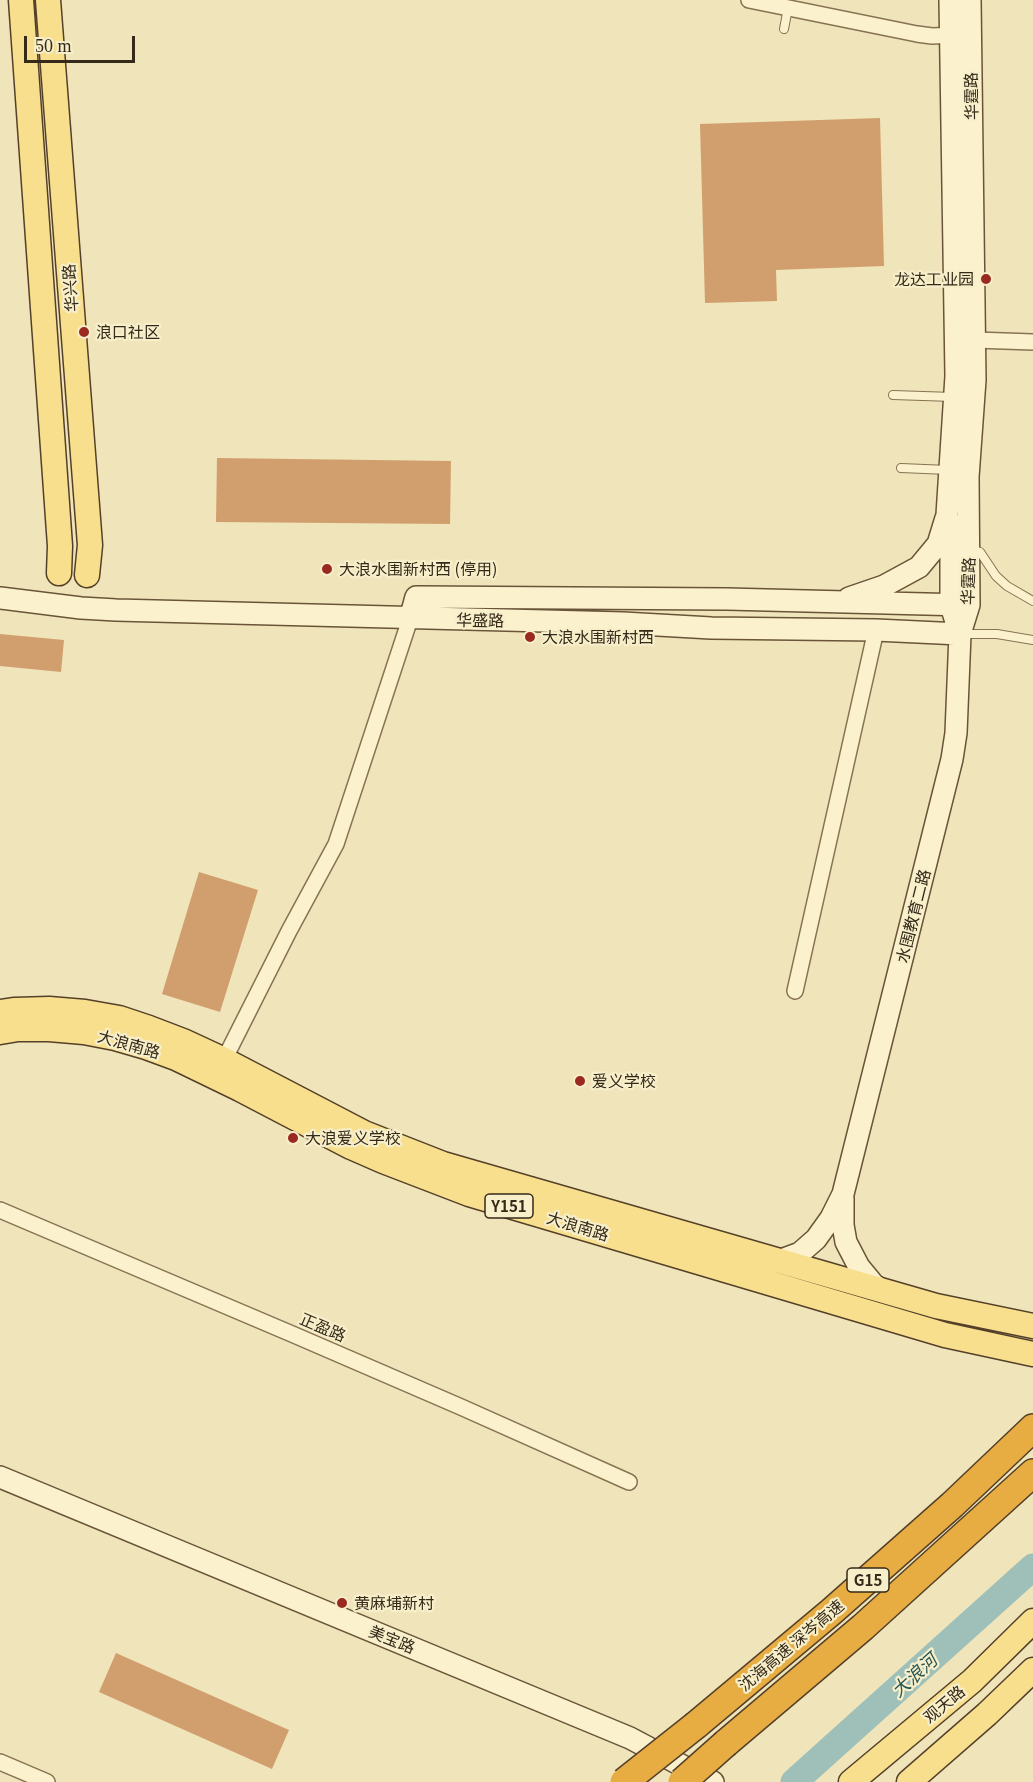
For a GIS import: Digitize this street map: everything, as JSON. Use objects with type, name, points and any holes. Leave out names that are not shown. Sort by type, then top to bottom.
[{"type":"highway","name":"沈海高速 深岑高速","points":[[624,1782],[831,1612],[952,1505],[1033,1428]]},
{"type":"highway","name":"沈海高速 深岑高速","points":[[682,1782],[863,1627],[1033,1473]]},
{"type":"main road","name":"华兴路","points":[[21,0],[60,546],[59,573]]},
{"type":"main road","name":"华兴路","points":[[48,0],[90,544],[87,575]]},
{"type":"main road","name":"华霆路","points":[[950,0],[961,35],[975,340],[974,406],[968,477],[969,549],[960,606]]},
{"type":"main road","name":"华霆路","points":[[960,634],[960,606],[947,515],[956,376],[961,35],[969,0]]},
{"type":"main road","points":[[833,601],[853,598],[884,586],[919,567],[938,544],[947,515]]},
{"type":"main road","points":[[59,573],[87,575]]},
{"type":"main road","name":"华盛路","points":[[410,619],[416,597],[715,598],[960,606]]},
{"type":"main road","name":"华盛路","points":[[0,598],[99,609],[960,634]]},
{"type":"main road","name":"水围教育二路","points":[[843,1194],[952,759],[958,710],[960,634]]},
{"type":"main road","name":"大浪南路","points":[[0,1012],[48,1009],[119,1018],[166,1034],[224,1060],[364,1133],[443,1164],[936,1306],[1033,1326]]},
{"type":"main road","name":"大浪南路","points":[[0,1032],[18,1029],[84,1032],[146,1047],[176,1058],[240,1089],[351,1147],[469,1194],[945,1335],[1033,1354]]},
{"type":"main road","points":[[781,1260],[800,1252],[816,1239],[825,1228],[843,1194]]},
{"type":"main road","points":[[843,1194],[843,1225],[846,1242],[859,1267],[881,1290]]},
{"type":"main road","points":[[968,1340],[974,1314]]},
{"type":"main road","name":"美宝路","points":[[0,1477],[630,1738],[713,1782]]},
{"type":"main road","name":"观天路","points":[[851,1782],[972,1681],[1033,1621]]},
{"type":"main road","points":[[909,1782],[987,1714],[1033,1670]]},
{"type":"main road","points":[[911,1732],[936,1760]]},
{"type":"street","points":[[749,0],[917,34],[961,35]]},
{"type":"street","points":[[975,340],[1033,342]]},
{"type":"street","points":[[224,1060],[336,844],[410,619]]},
{"type":"street","points":[[795,991],[876,630]]},
{"type":"street","name":"正盈路","points":[[0,1210],[324,1347],[629,1482]]},
{"type":"street","points":[[0,1762],[47,1782]]},
{"type":"lane","points":[[784,29],[788,8]]},
{"type":"lane","points":[[893,395],[954,397]]},
{"type":"lane","points":[[901,468],[950,470]]},
{"type":"lane","points":[[969,549],[980,552],[996,576],[1017,593],[1033,601]]},
{"type":"lane","points":[[960,634],[997,634],[1033,640]]},
{"type":"building","points":[[880,118],[884,266],[776,270],[777,301],[705,303],[700,124]]},
{"type":"building","points":[[217,458],[451,461],[450,524],[216,522]]},
{"type":"building","points":[[0,634],[64,640],[61,672],[0,666]]},
{"type":"building","points":[[199,872],[258,890],[220,1012],[162,994]]},
{"type":"building","points":[[116,1653],[289,1730],[272,1769],[99,1692]]},
{"type":"waterway","name":"大浪河","points":[[794,1782],[1033,1567]]},
{"type":"place","name":"龙达工业园","points":[[986,279]]},
{"type":"place","name":"浪口社区","points":[[84,332]]},
{"type":"place","name":"大浪水围新村西 (停用)","points":[[327,569]]},
{"type":"place","name":"大浪水围新村西","points":[[530,637]]},
{"type":"place","name":"爱义学校","points":[[580,1081]]},
{"type":"place","name":"大浪爱义学校","points":[[293,1138]]},
{"type":"place","name":"黄麻埔新村","points":[[342,1603]]}]
